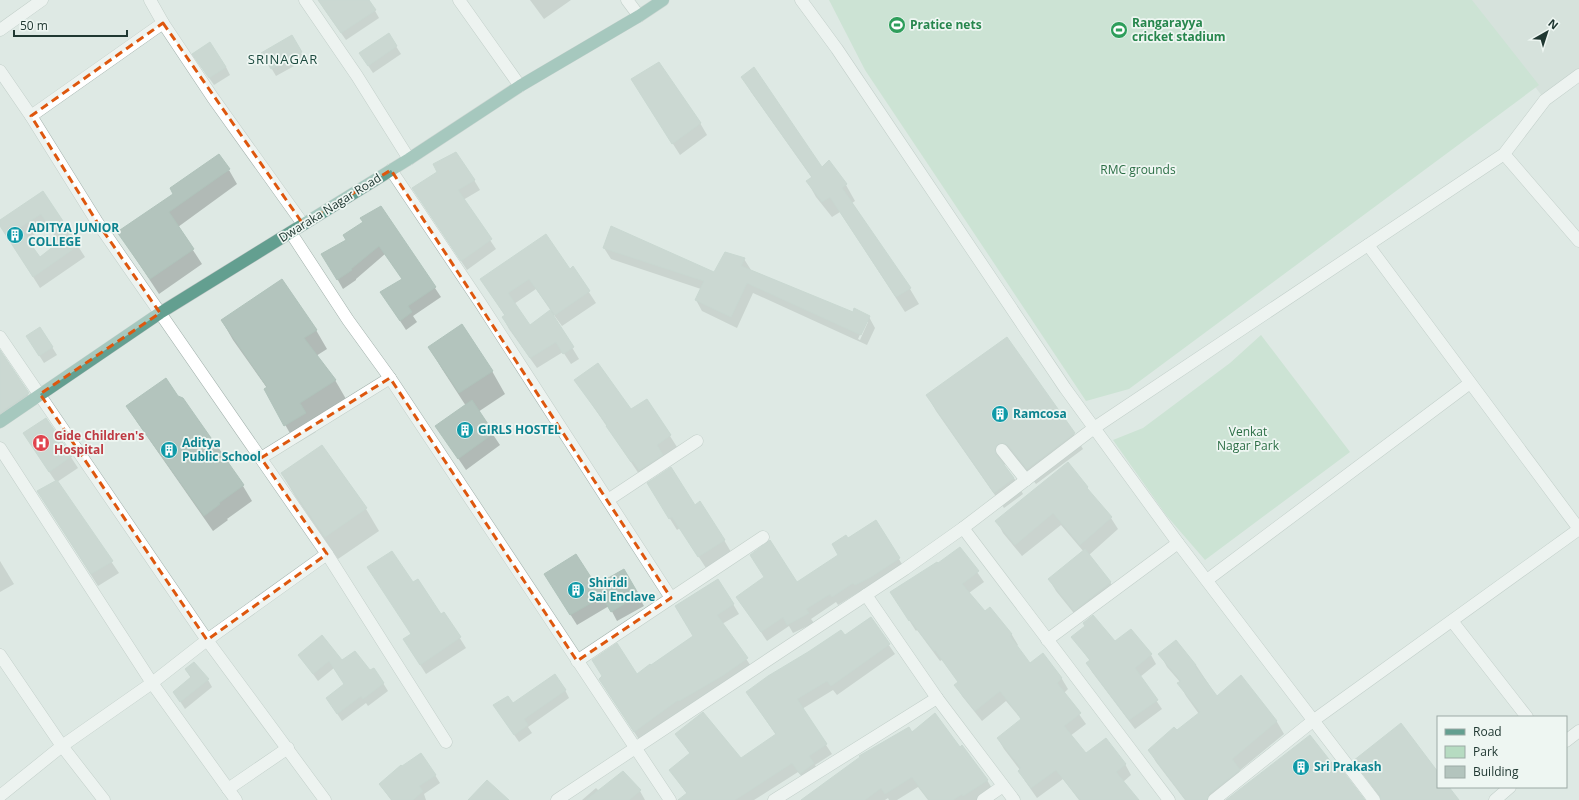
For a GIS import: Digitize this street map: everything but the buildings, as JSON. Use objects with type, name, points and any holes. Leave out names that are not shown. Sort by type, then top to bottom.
[{"type":"main road","name":"Dwaraka Nagar Road","points":[[0,422],[160,313],[409,159],[520,86],[639,16],[663,0]]},
{"type":"street","points":[[0,30],[42,0]]},
{"type":"street","points":[[150,0],[163,23],[213,98],[303,224]]},
{"type":"street","points":[[305,0],[357,76],[409,159]]},
{"type":"street","points":[[459,0],[520,86]]},
{"type":"street","points":[[627,0],[639,16]]},
{"type":"street","points":[[801,0],[837,48],[1065,388],[1178,543],[1374,800]]},
{"type":"street","points":[[31,116],[163,23]]},
{"type":"street","points":[[0,71],[31,116],[96,222],[327,554],[446,742]]},
{"type":"street","points":[[557,800],[866,595],[963,528],[1094,428],[1504,154],[1545,100],[1579,75]]},
{"type":"street","points":[[1504,154],[1579,241]]},
{"type":"street","points":[[391,170],[481,304],[671,598]]},
{"type":"street","points":[[291,233],[348,320],[390,378],[670,800]]},
{"type":"street","points":[[1214,800],[1314,720],[1579,529],[1368,244]]},
{"type":"street","points":[[0,337],[207,640],[325,800]]},
{"type":"street","points":[[261,458],[390,378]]},
{"type":"street","points":[[1207,580],[1470,383]]},
{"type":"street","points":[[608,500],[697,441]]},
{"type":"street","points":[[0,448],[152,683],[236,800]]},
{"type":"street","points":[[1002,450],[1026,480]]},
{"type":"street","points":[[963,528],[1169,800]]},
{"type":"street","points":[[577,661],[763,537]]},
{"type":"street","points":[[1048,640],[1178,543]]},
{"type":"street","points":[[0,796],[62,746],[152,683],[207,640],[327,554]]},
{"type":"street","points":[[866,595],[937,698],[1014,800]]},
{"type":"street","points":[[1452,621],[1526,716]]},
{"type":"street","points":[[0,655],[62,746],[104,800]]},
{"type":"street","points":[[774,800],[937,698]]},
{"type":"street","points":[[1567,740],[1579,731]]},
{"type":"street","points":[[228,789],[288,748]]},
{"type":"street","points":[[983,800],[1003,786]]},
{"type":"street","points":[[1494,800],[1509,788]]},
{"type":"highlighted area","points":[[163,23],[303,224],[391,170],[671,598],[577,661],[390,378],[261,458],[327,554],[207,640],[40,394],[160,313],[97,222],[31,116]]},
{"type":"shaded area","points":[[1470,0],[1579,0],[1579,76],[1545,100]]},
{"type":"green space","name":"RMC grounds","points":[[829,0],[1472,0],[1539,85],[1129,389],[1086,401],[865,70]]},
{"type":"green space","name":"Venkat Nagar Park","points":[[1261,335],[1350,452],[1205,560],[1166,515],[1113,440],[1143,428],[1230,363]]},
{"type":"place","name":"Pratice nets","points":[[897,25]]},
{"type":"place","name":"Rangarayya cricket stadium","points":[[1119,30]]},
{"type":"place","name":"ADITYA JUNIOR COLLEGE","points":[[15,235]]},
{"type":"place","name":"Ramcosa","points":[[1000,414]]},
{"type":"place","name":"GIRLS HOSTEL","points":[[465,430]]},
{"type":"place","name":"Gide Children's Hospital","points":[[41,443]]},
{"type":"place","name":"Aditya Public School","points":[[169,450]]},
{"type":"place","name":"Shiridi Sai Enclave","points":[[576,590]]},
{"type":"place","name":"Sri Prakash","points":[[1301,767]]},
{"type":"district","name":"SRINAGAR","points":[[283,59]]}]
